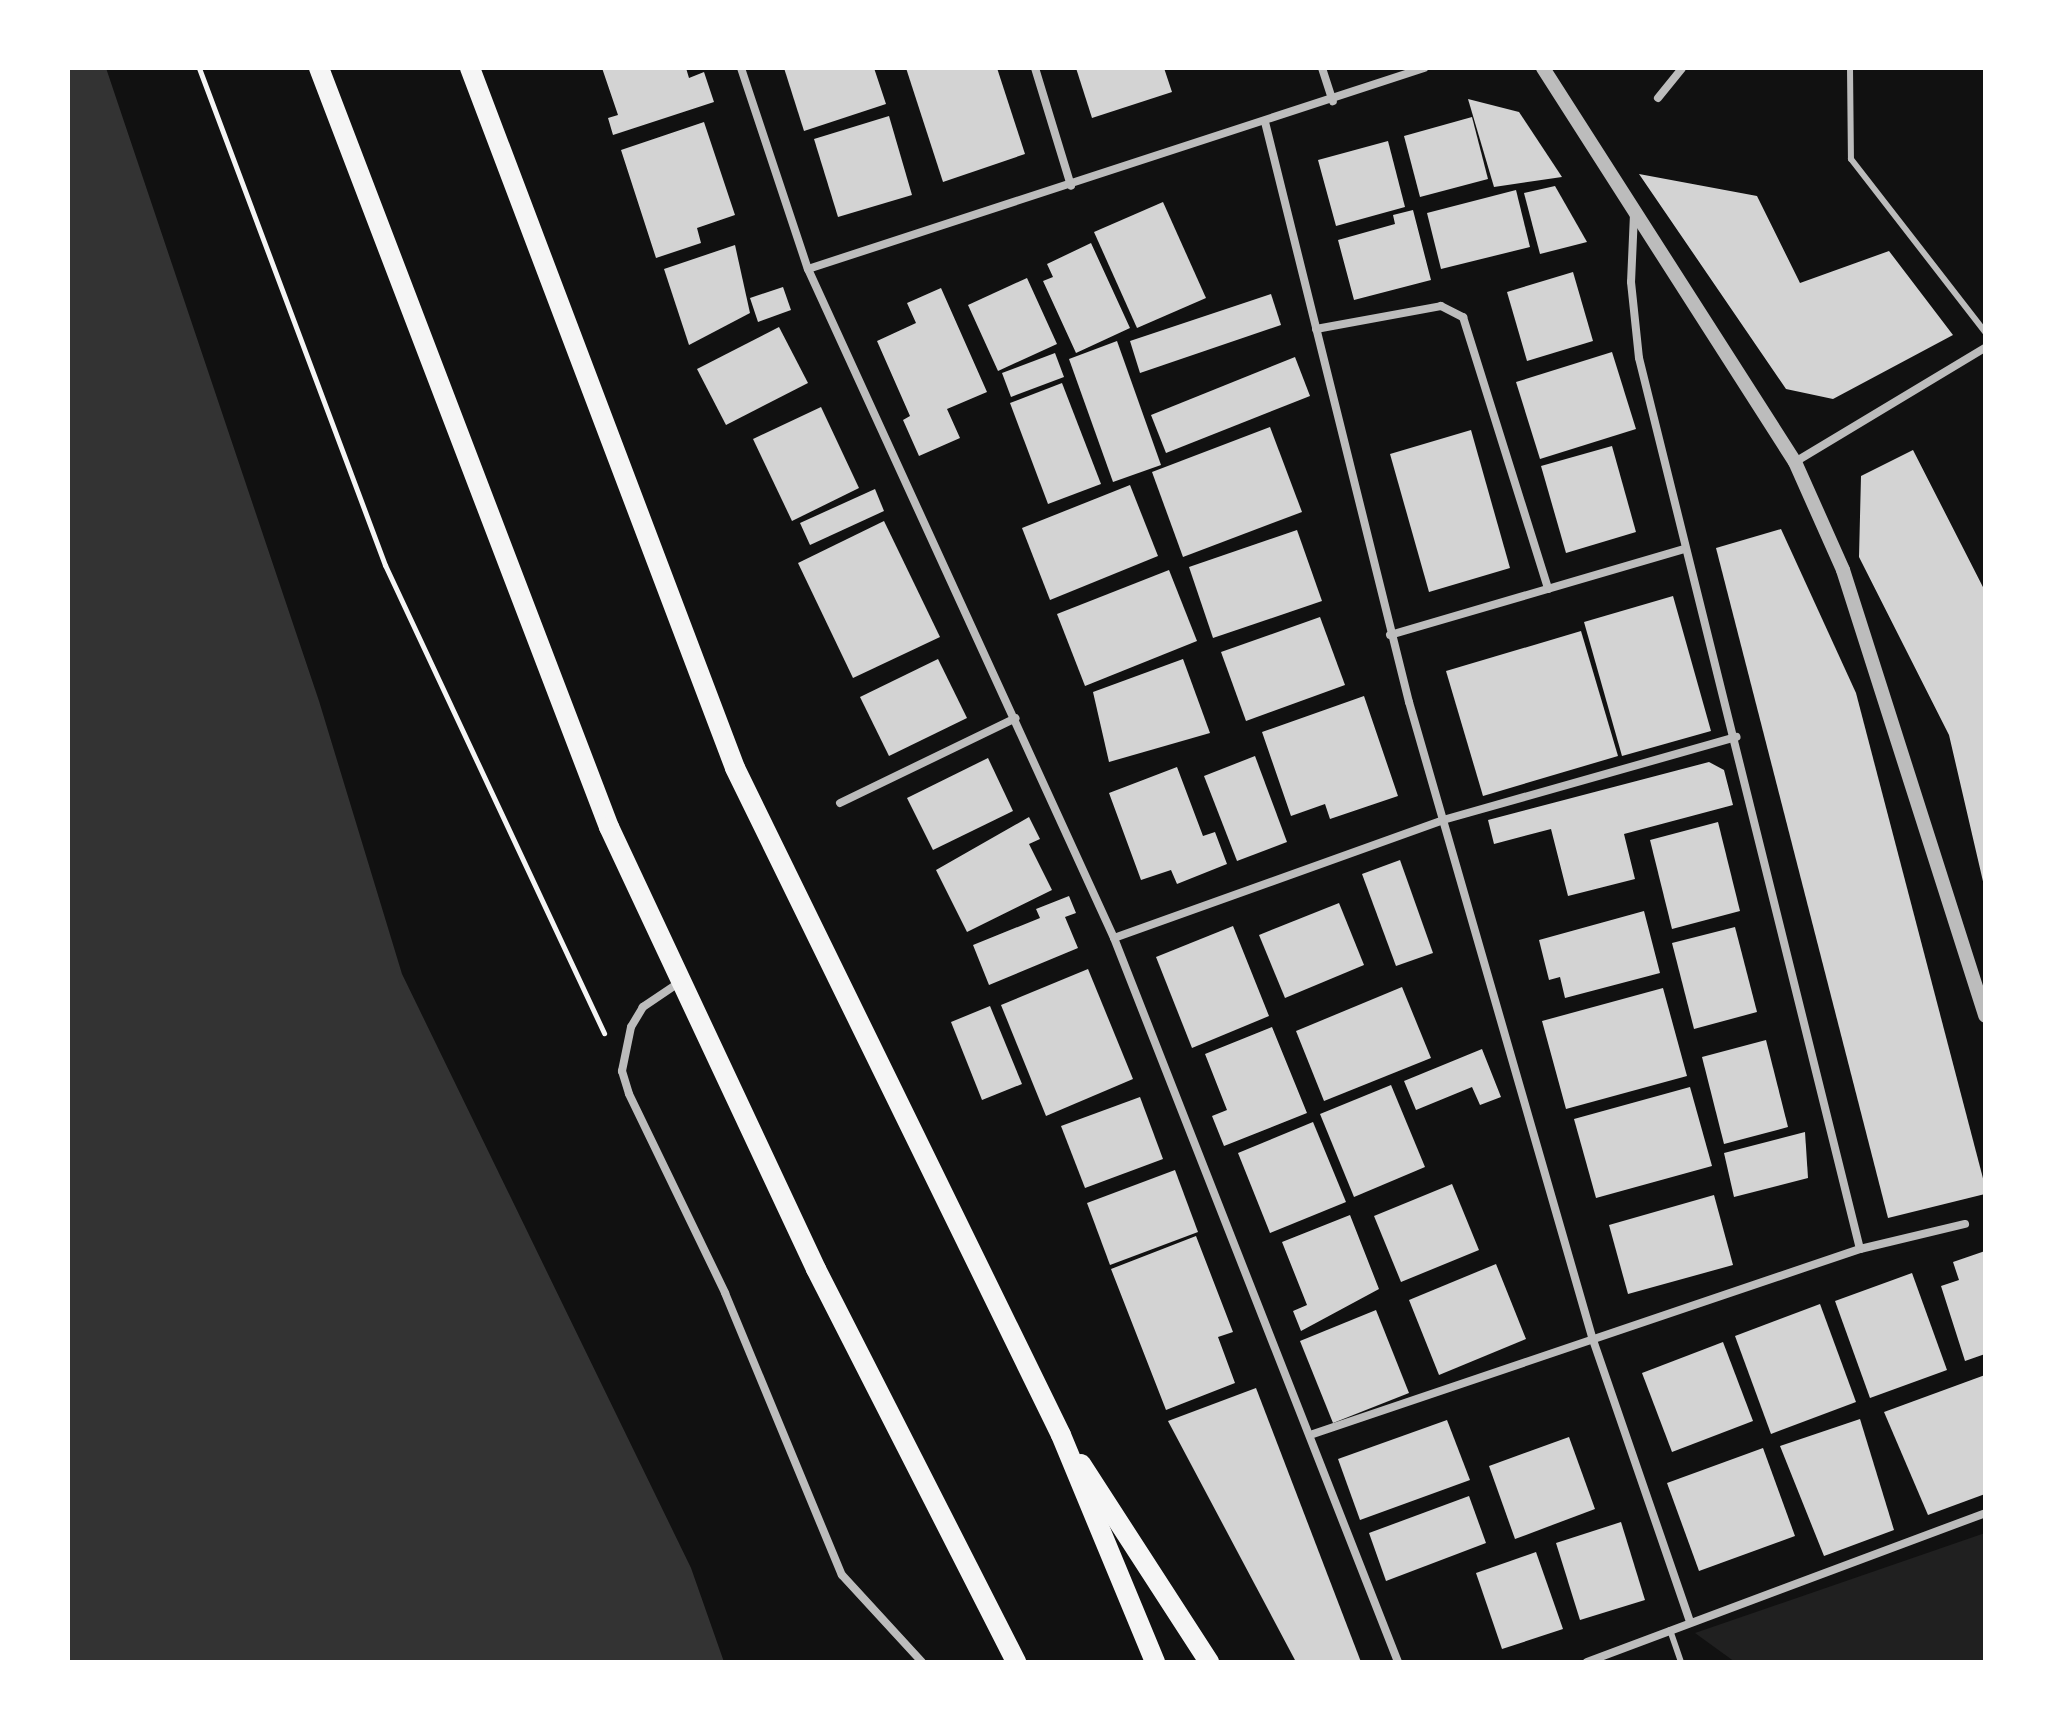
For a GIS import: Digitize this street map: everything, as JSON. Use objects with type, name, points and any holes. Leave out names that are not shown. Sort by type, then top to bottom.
[{"type":"main road","points":[[319,68],[609,827],[816,1269],[1016,1662]]},
{"type":"main road","points":[[470,68],[735,768],[1061,1435],[1155,1662]]},
{"type":"main road","points":[[1061,1435],[1209,1662]]},
{"type":"street","points":[[741,68],[808,269],[1114,938],[1313,1434],[1398,1662]]},
{"type":"street","points":[[1035,68],[1071,186]]},
{"type":"street","points":[[1322,68],[1333,101]]},
{"type":"street","points":[[808,269],[1333,101],[1424,68]]},
{"type":"street","points":[[1543,68],[1635,205],[1795,462],[1843,570],[1985,1016]]},
{"type":"street","points":[[1658,98],[1682,68]]},
{"type":"street","points":[[1265,122],[1390,635],[1592,1337],[1690,1622]]},
{"type":"street","points":[[1635,205],[1633,320],[1685,549],[1736,737],[1860,1249]]},
{"type":"street","points":[[1316,329],[1441,306],[1463,317],[1548,589]]},
{"type":"street","points":[[1795,462],[1985,348]]},
{"type":"street","points":[[1390,635],[1685,549]]},
{"type":"street","points":[[840,803],[1016,718]]},
{"type":"street","points":[[1114,938],[1443,820],[1736,737]]},
{"type":"street","points":[[681,981],[643,1007],[623,1048],[622,1071],[842,1575],[922,1662]]},
{"type":"street","points":[[1313,1434],[1592,1337],[1860,1249],[1965,1224]]},
{"type":"street","points":[[1587,1662],[1985,1513]]},
{"type":"lane","points":[[1850,68],[1851,159],[1985,332]]},
{"type":"lane","points":[[1670,1630],[1681,1662]]},
{"type":"path","points":[[199,68],[385,565],[622,1071]]},
{"type":"shaded area","points":[[68,68],[106,68],[319,701],[402,974],[691,1568],[724,1662],[68,1662]]},
{"type":"shaded area","points":[[1985,1533],[1985,1662],[1735,1662],[1695,1633]]},
{"type":"building","points":[[602,68],[686,68],[689,78],[704,72],[714,102],[613,135],[608,118],[618,115]]},
{"type":"building","points":[[784,68],[874,68],[886,104],[804,131]]},
{"type":"building","points":[[906,68],[997,68],[1025,154],[943,182]]},
{"type":"building","points":[[1076,68],[1164,68],[1172,92],[1092,118]]},
{"type":"building","points":[[1468,99],[1519,112],[1562,177],[1494,187]]},
{"type":"building","points":[[889,116],[912,195],[838,217],[814,139]]},
{"type":"building","points":[[1472,117],[1488,179],[1420,197],[1404,136]]},
{"type":"building","points":[[704,122],[735,215],[697,228],[701,243],[656,258],[621,150]]},
{"type":"building","points":[[1388,141],[1405,207],[1336,226],[1318,160]]},
{"type":"building","points":[[1639,174],[1757,196],[1800,283],[1889,251],[1953,335],[1833,399],[1786,389]]},
{"type":"building","points":[[1555,186],[1587,242],[1540,254],[1524,193]]},
{"type":"building","points":[[1516,190],[1530,247],[1441,269],[1427,213]]},
{"type":"building","points":[[1163,202],[1206,298],[1137,328],[1094,232]]},
{"type":"building","points":[[1413,210],[1431,280],[1354,300],[1338,240],[1395,224],[1393,215]]},
{"type":"building","points":[[1091,243],[1130,328],[1076,353],[1043,281],[1053,277],[1047,264]]},
{"type":"building","points":[[735,245],[750,313],[689,345],[664,269]]},
{"type":"building","points":[[1573,272],[1593,341],[1527,361],[1507,292]]},
{"type":"building","points":[[1027,278],[1057,344],[998,371],[968,305]]},
{"type":"building","points":[[783,287],[791,310],[758,322],[750,298]]},
{"type":"building","points":[[941,288],[987,392],[947,409],[960,438],[919,456],[903,420],[910,416],[877,341],[916,323],[907,303]]},
{"type":"building","points":[[1271,294],[1281,325],[1140,373],[1130,341]]},
{"type":"building","points":[[779,327],[808,383],[726,425],[697,369]]},
{"type":"building","points":[[1117,341],[1161,465],[1113,482],[1069,359]]},
{"type":"building","points":[[1612,352],[1636,429],[1540,459],[1516,382]]},
{"type":"building","points":[[1055,353],[1064,377],[1011,397],[1002,373]]},
{"type":"building","points":[[1295,357],[1310,396],[1166,453],[1151,415]]},
{"type":"building","points":[[1062,383],[1101,484],[1048,504],[1010,403]]},
{"type":"building","points":[[821,407],[859,488],[792,521],[753,439]]},
{"type":"building","points":[[1270,427],[1302,512],[1183,557],[1152,472]]},
{"type":"building","points":[[1471,430],[1510,568],[1429,592],[1390,454]]},
{"type":"building","points":[[1612,446],[1636,532],[1566,553],[1541,466]]},
{"type":"building","points":[[1913,450],[1985,591],[1985,890],[1949,735],[1859,557],[1861,476]]},
{"type":"building","points":[[1130,485],[1158,556],[1050,600],[1022,528]]},
{"type":"building","points":[[875,489],[884,511],[810,545],[800,523]]},
{"type":"building","points":[[884,521],[940,637],[853,678],[798,563]]},
{"type":"building","points":[[1781,529],[1856,693],[1985,1186],[1985,1194],[1888,1218],[1716,548]]},
{"type":"building","points":[[1297,530],[1322,601],[1213,638],[1189,567]]},
{"type":"building","points":[[1169,570],[1197,641],[1085,686],[1057,614]]},
{"type":"building","points":[[1673,596],[1711,731],[1622,756],[1584,622]]},
{"type":"building","points":[[1320,617],[1345,685],[1246,721],[1221,652]]},
{"type":"building","points":[[1581,631],[1618,756],[1483,796],[1446,671]]},
{"type":"building","points":[[938,659],[967,718],[889,756],[860,697]]},
{"type":"building","points":[[1183,659],[1210,733],[1109,762],[1093,692]]},
{"type":"building","points":[[1364,696],[1398,796],[1330,819],[1325,804],[1291,816],[1262,732]]},
{"type":"building","points":[[1255,756],[1287,842],[1237,861],[1204,776]]},
{"type":"building","points":[[988,758],[1013,811],[933,850],[907,798]]},
{"type":"building","points":[[1709,762],[1724,770],[1733,805],[1624,834],[1635,879],[1568,896],[1551,829],[1494,844],[1488,820]]},
{"type":"building","points":[[1177,767],[1203,836],[1215,832],[1227,864],[1177,884],[1171,870],[1141,880],[1109,793]]},
{"type":"building","points":[[1029,817],[1040,839],[1029,844],[1052,890],[967,932],[936,870]]},
{"type":"building","points":[[1718,822],[1740,911],[1672,929],[1650,840]]},
{"type":"building","points":[[1400,860],[1433,953],[1396,966],[1362,874]]},
{"type":"building","points":[[1069,896],[1076,913],[1065,917],[1078,948],[989,985],[973,945],[1040,918],[1036,909]]},
{"type":"building","points":[[1339,903],[1364,965],[1285,998],[1259,935]]},
{"type":"building","points":[[1644,911],[1660,973],[1565,998],[1560,977],[1549,980],[1539,940]]},
{"type":"building","points":[[1233,926],[1269,1016],[1192,1048],[1156,957]]},
{"type":"building","points":[[1735,927],[1757,1012],[1694,1029],[1672,943]]},
{"type":"building","points":[[1088,969],[1133,1079],[1046,1116],[1001,1005]]},
{"type":"building","points":[[1402,987],[1431,1058],[1324,1101],[1296,1031]]},
{"type":"building","points":[[1663,988],[1687,1076],[1566,1109],[1542,1021]]},
{"type":"building","points":[[990,1006],[1022,1084],[982,1100],[951,1022]]},
{"type":"building","points":[[1272,1027],[1307,1113],[1224,1146],[1212,1116],[1227,1110],[1205,1054]]},
{"type":"building","points":[[1766,1040],[1788,1127],[1724,1144],[1702,1057]]},
{"type":"building","points":[[1482,1049],[1501,1097],[1480,1105],[1472,1087],[1416,1110],[1404,1081]]},
{"type":"building","points":[[1391,1085],[1425,1167],[1354,1197],[1320,1114]]},
{"type":"building","points":[[1690,1087],[1712,1166],[1596,1198],[1574,1119]]},
{"type":"building","points":[[1140,1097],[1163,1159],[1085,1188],[1061,1126]]},
{"type":"building","points":[[1313,1122],[1346,1202],[1270,1233],[1238,1153]]},
{"type":"building","points":[[1805,1132],[1808,1178],[1734,1197],[1724,1153]]},
{"type":"building","points":[[1175,1170],[1198,1232],[1110,1265],[1087,1203]]},
{"type":"building","points":[[1452,1184],[1479,1250],[1401,1282],[1374,1216]]},
{"type":"building","points":[[1714,1195],[1733,1265],[1628,1294],[1609,1225]]},
{"type":"building","points":[[1350,1215],[1379,1289],[1301,1331],[1293,1311],[1307,1305],[1282,1242]]},
{"type":"building","points":[[1196,1236],[1233,1332],[1218,1337],[1235,1383],[1166,1410],[1111,1269]]},
{"type":"building","points":[[1985,1251],[1985,1354],[1965,1361],[1941,1286],[1959,1280],[1953,1262]]},
{"type":"building","points":[[1496,1264],[1526,1339],[1439,1375],[1409,1300]]},
{"type":"building","points":[[1912,1273],[1947,1370],[1870,1398],[1835,1301]]},
{"type":"building","points":[[1820,1304],[1856,1402],[1771,1434],[1735,1336]]},
{"type":"building","points":[[1376,1310],[1409,1393],[1333,1423],[1300,1341]]},
{"type":"building","points":[[1723,1342],[1753,1421],[1672,1452],[1642,1373]]},
{"type":"building","points":[[1985,1375],[1985,1494],[1928,1515],[1884,1412]]},
{"type":"building","points":[[1256,1388],[1361,1662],[1296,1662],[1168,1421]]},
{"type":"building","points":[[1860,1419],[1894,1530],[1824,1556],[1780,1446]]},
{"type":"building","points":[[1447,1420],[1470,1480],[1360,1520],[1338,1459]]},
{"type":"building","points":[[1569,1437],[1595,1509],[1515,1539],[1489,1466]]},
{"type":"building","points":[[1763,1448],[1795,1536],[1699,1571],[1667,1483]]},
{"type":"building","points":[[1469,1496],[1486,1543],[1386,1581],[1369,1533]]},
{"type":"building","points":[[1621,1522],[1645,1600],[1580,1620],[1556,1543]]},
{"type":"building","points":[[1536,1552],[1563,1629],[1502,1649],[1476,1573]]}]
